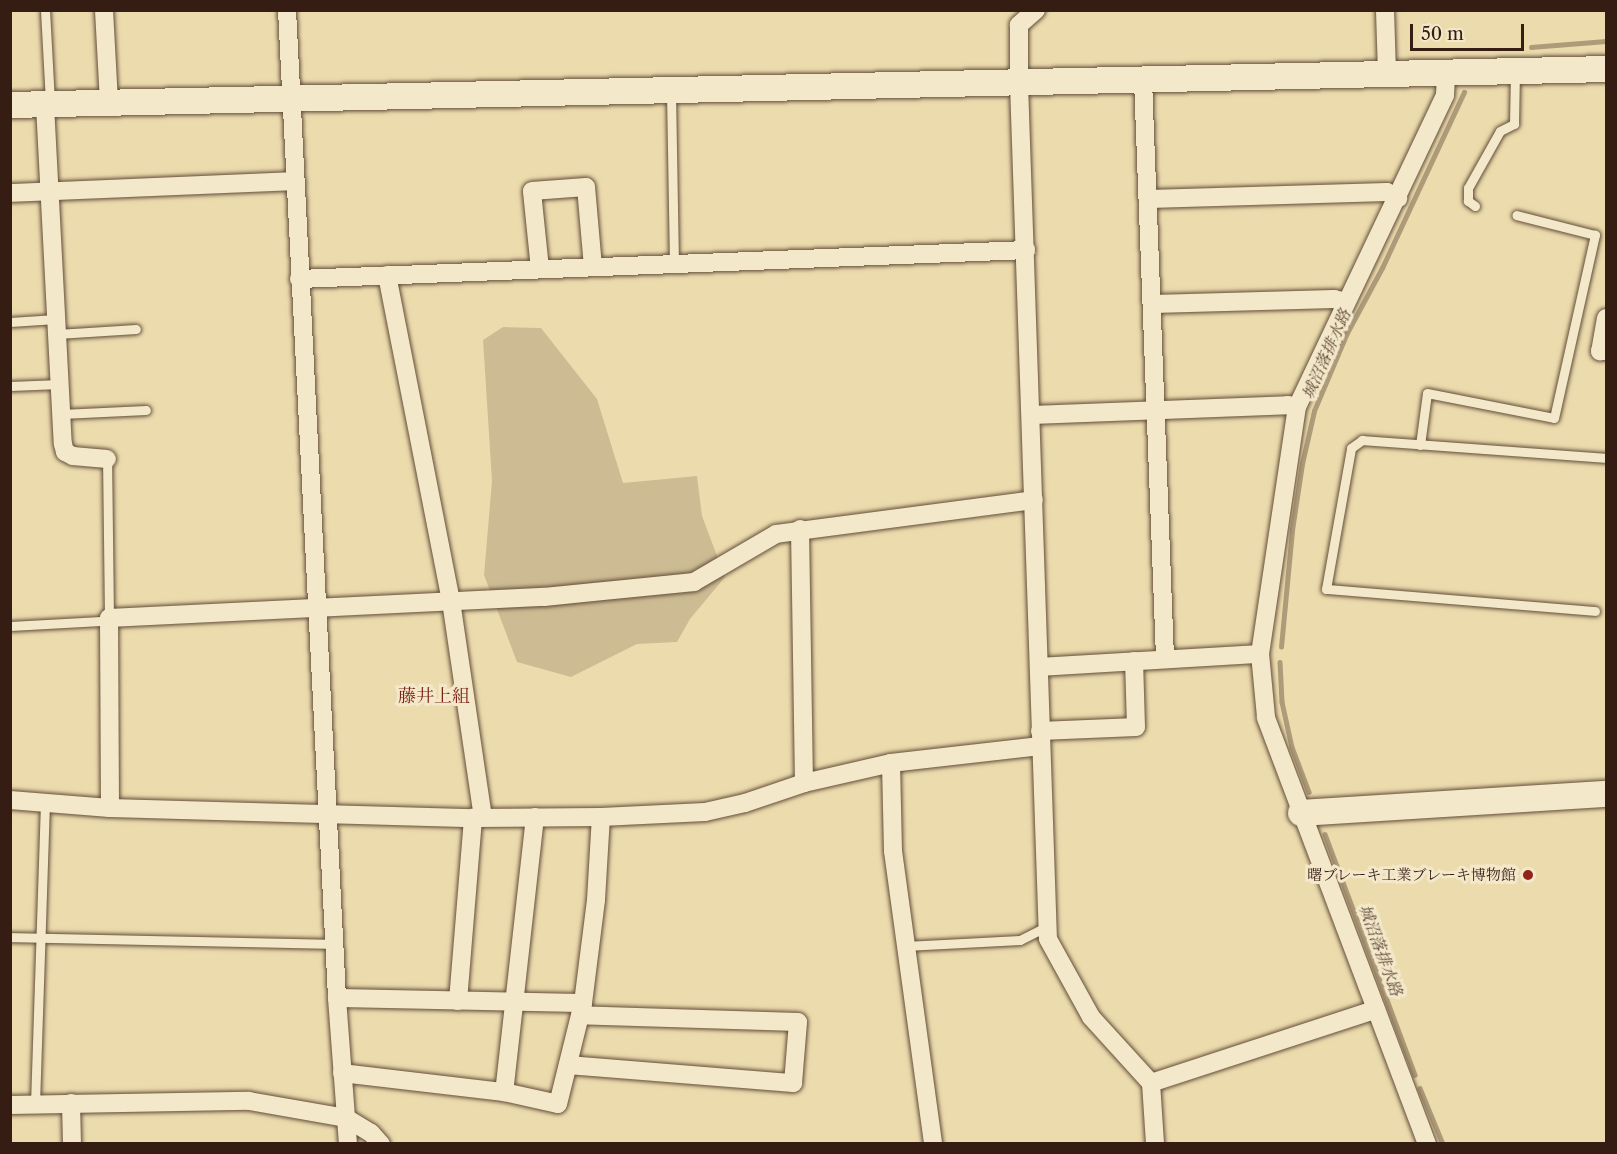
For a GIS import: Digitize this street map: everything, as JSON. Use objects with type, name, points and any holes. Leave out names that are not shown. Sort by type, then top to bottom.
[{"type":"street","points":[[104,10],[109,103]]},
{"type":"street","points":[[287,10],[299,279],[319,606],[327,814],[348,1143]]},
{"type":"street","points":[[1036,10],[1019,25],[1019,84],[1048,939],[1091,1017],[1150,1083],[1155,1143]]},
{"type":"street","points":[[1385,10],[1387,75]]},
{"type":"street","points":[[10,105],[671,92],[1606,69]]},
{"type":"street","points":[[1427,1143],[1266,717],[1260,654],[1298,407],[1445,95],[1446,74]]},
{"type":"street","points":[[1143,80],[1165,659]]},
{"type":"street","points":[[47,105],[61,414],[65,452],[73,456],[107,459]]},
{"type":"street","points":[[10,193],[294,181]]},
{"type":"street","points":[[540,269],[532,191],[586,188],[593,267]]},
{"type":"street","points":[[1149,200],[1387,192],[1398,198]]},
{"type":"street","points":[[299,279],[1026,250]]},
{"type":"street","points":[[387,275],[451,601],[478,818],[458,1001]]},
{"type":"street","points":[[1153,304],[1334,299],[1346,302]]},
{"type":"street","points":[[1606,318],[1599,351],[1606,351]]},
{"type":"street","points":[[1032,415],[1288,405],[1298,407]]},
{"type":"street","points":[[110,808],[109,618],[310,609],[319,606],[544,597],[694,582],[776,534],[800,529],[1034,500]]},
{"type":"street","points":[[800,529],[804,783]]},
{"type":"street","points":[[1039,667],[1260,654]]},
{"type":"street","points":[[10,800],[110,808],[478,818],[601,818],[705,812],[745,803],[804,783],[891,763],[1040,739],[1136,727],[1134,661]]},
{"type":"street","points":[[891,763],[893,851],[904,946],[933,1143]]},
{"type":"street","points":[[1301,813],[1606,794]]},
{"type":"street","points":[[504,1092],[516,1002],[535,817]]},
{"type":"street","points":[[342,1073],[504,1092],[558,1104],[582,1009],[596,900],[601,818]]},
{"type":"street","points":[[337,998],[516,1002],[582,1009],[798,1022],[793,1083],[568,1065]]},
{"type":"street","points":[[1150,1083],[1375,1010]]},
{"type":"street","points":[[10,1105],[249,1101],[346,1118],[372,1133],[381,1143]]},
{"type":"street","points":[[71,1103],[72,1143]]},
{"type":"lane","points":[[45,10],[47,105]]},
{"type":"lane","points":[[1475,206],[1468,201],[1468,188],[1500,131],[1514,124],[1515,72]]},
{"type":"lane","points":[[671,92],[674,264]]},
{"type":"lane","points":[[1420,445],[1427,393],[1554,418],[1595,235],[1516,215]]},
{"type":"lane","points":[[10,322],[136,329]]},
{"type":"lane","points":[[10,386],[60,384]]},
{"type":"lane","points":[[61,414],[146,410]]},
{"type":"lane","points":[[1595,611],[1326,589],[1351,448],[1362,440],[1606,458]]},
{"type":"lane","points":[[10,626],[101,621],[109,618],[107,459]]},
{"type":"lane","points":[[35,1104],[45,804]]},
{"type":"lane","points":[[904,946],[1020,940],[1048,926]]},
{"type":"lane","points":[[10,937],[334,944]]},
{"type":"shaded area","points":[[503,327],[541,328],[597,399],[623,483],[697,476],[702,516],[725,577],[690,619],[677,642],[637,644],[571,677],[517,662],[484,575],[492,481],[483,340]]},
{"type":"waterway","name":"城沼落排水路","points":[[1531,47],[1606,41]]},
{"type":"waterway","name":"城沼落排水路","points":[[1281,647],[1292,530],[1302,464],[1314,411],[1347,333],[1382,268],[1464,92]]},
{"type":"waterway","name":"城沼落排水路","points":[[1280,662],[1282,702],[1292,747],[1309,792]]},
{"type":"waterway","name":"城沼落排水路","points":[[1325,834],[1415,1075]]},
{"type":"waterway","name":"城沼落排水路","points":[[1420,1088],[1443,1144]]},
{"type":"place","name":"曙ブレーキ工業ブレーキ博物館","points":[[1528,875]]},
{"type":"district","name":"藤井上組","points":[[434,696]]}]
